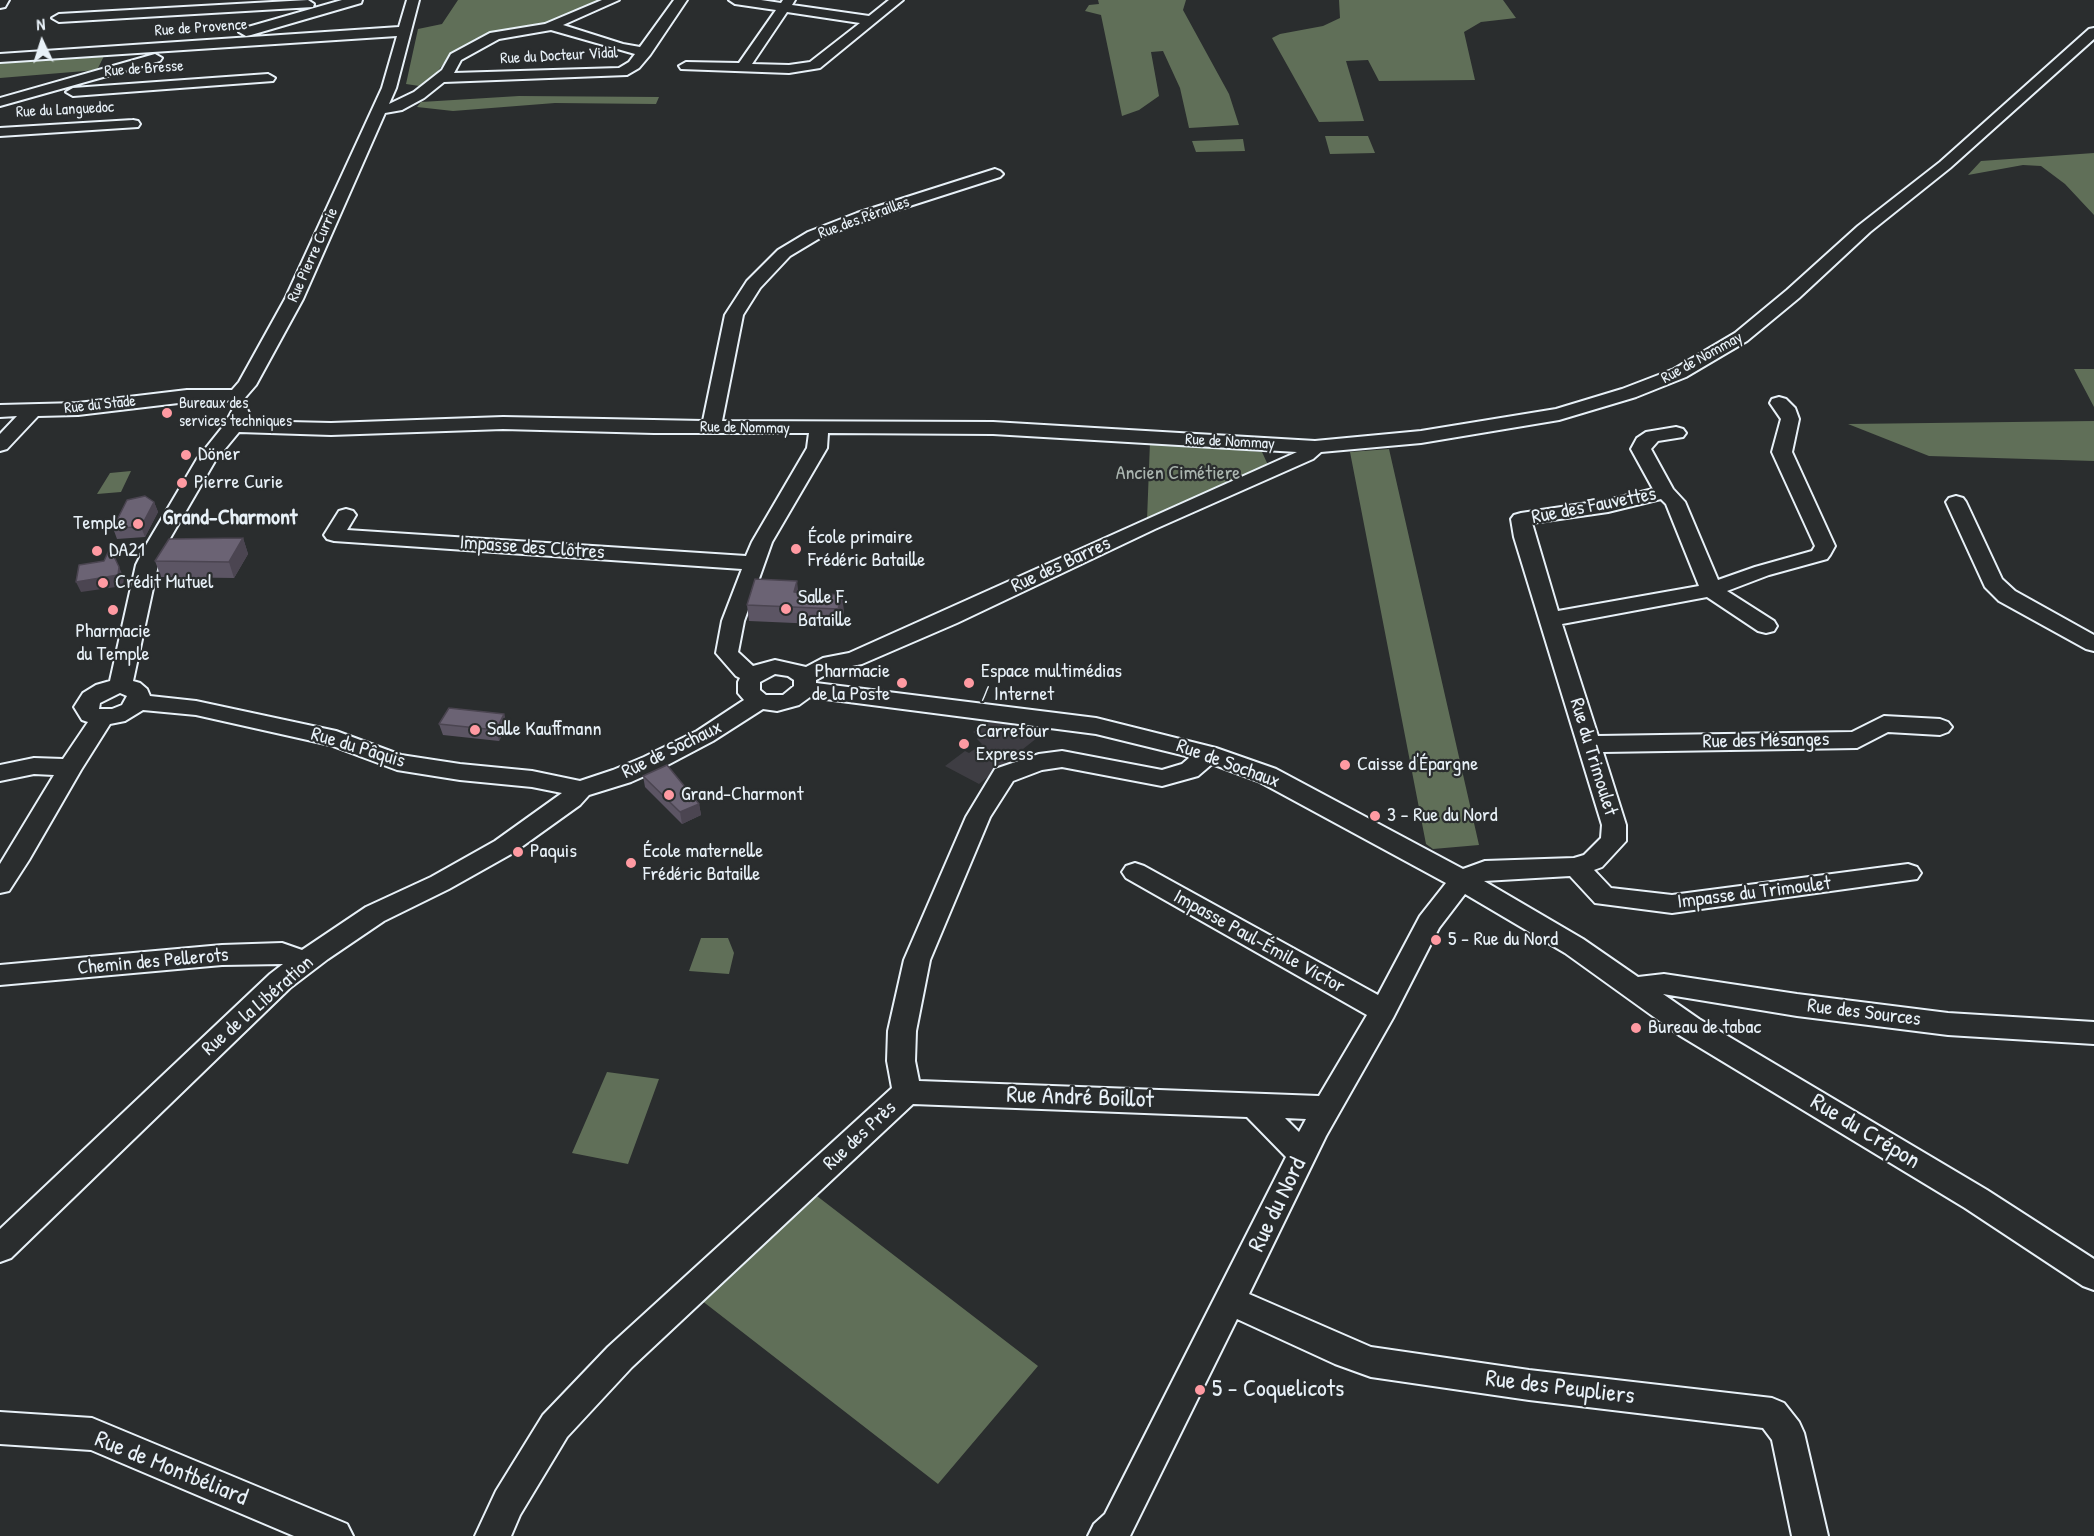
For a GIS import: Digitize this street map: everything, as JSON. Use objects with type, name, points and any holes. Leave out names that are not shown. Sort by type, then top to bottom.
[{"type":"street","points":[[0,4],[3,0]]},
{"type":"street","points":[[58,18],[354,0]]},
{"type":"street","points":[[0,102],[354,0]]},
{"type":"street","name":"Rue Pierre Currie","points":[[236,396],[248,385],[294,299],[389,88],[413,0]]},
{"type":"street","points":[[379,109],[397,107],[419,95],[448,72],[456,57],[495,36],[551,26],[613,0]]},
{"type":"street","name":"Rue du Docteur Vidal","points":[[440,78],[616,73],[634,66],[681,0]]},
{"type":"street","points":[[735,0],[786,4],[869,20]]},
{"type":"street","points":[[686,66],[804,68],[815,65],[897,0]]},
{"type":"street","points":[[743,67],[786,4]]},
{"type":"street","points":[[551,26],[621,48],[645,52]]},
{"type":"street","name":"Rue de Provence","points":[[0,58],[405,31]]},
{"type":"street","name":"Rue de Nommay","points":[[234,426],[320,429],[503,423],[711,427],[993,428],[1315,447],[1411,438],[1558,414],[1629,393],[1680,373],[1757,325],[1864,229],[1945,165],[2094,32]]},
{"type":"street","name":"Rue de Bresse","points":[[23,96],[268,78]]},
{"type":"street","points":[[0,97],[23,96]]},
{"type":"street","name":"Rue du Languedoc","points":[[0,132],[132,124]]},
{"type":"street","name":"Rue des Pérailles","points":[[711,427],[734,315],[753,285],[784,253],[814,235],[863,216],[995,174]]},
{"type":"street","name":"Rue du Stade","points":[[0,411],[78,409],[187,396],[222,394],[236,396]]},
{"type":"street","points":[[0,884],[70,767],[103,718],[90,715],[86,707],[91,698],[97,694],[129,694],[147,565],[155,547],[207,459],[234,426],[244,404],[236,396]]},
{"type":"street","points":[[1551,619],[1711,590],[1762,571],[1820,555],[1825,546],[1782,452],[1790,419],[1788,412],[1779,403]]},
{"type":"street","points":[[0,445],[33,410]]},
{"type":"street","points":[[754,675],[744,671],[727,653],[733,621],[762,542],[817,448],[819,428]]},
{"type":"street","points":[[1665,492],[1641,450],[1644,442],[1653,436],[1676,433]]},
{"type":"street","name":"Rue des Barres","points":[[805,683],[831,663],[854,659],[949,618],[1122,537],[1306,455],[1315,447]]},
{"type":"street","name":"Rue des Fauvettes","points":[[1521,519],[1608,506],[1665,492],[1675,502],[1711,590]]},
{"type":"street","points":[[1956,502],[1993,582],[2007,596],[2094,644]]},
{"type":"street","name":"Impasse des Clôtres","points":[[346,514],[334,535],[753,563]]},
{"type":"street","name":"Rue du Trimoulet","points":[[1462,880],[1485,870],[1576,867],[1593,861],[1613,841],[1614,825],[1524,537],[1521,519]]},
{"type":"street","points":[[1711,590],[1766,626]]},
{"type":"street","points":[[775,667],[794,670],[805,683],[791,700],[777,704],[759,701],[749,693],[749,682],[754,675],[775,667]]},
{"type":"street","name":"Rue de Sochaux","points":[[805,683],[1096,726],[1208,754],[1268,775],[1462,880],[1574,946],[1636,988]]},
{"type":"street","name":"Rue du Pâquis","points":[[129,694],[336,739],[397,762],[460,772],[532,779],[580,789]]},
{"type":"street","name":"Rue de Sochaux","points":[[580,789],[652,764],[705,736],[759,701]]},
{"type":"street","name":"Rue des Mésanges","points":[[1588,744],[1857,740],[1884,724],[1940,728]]},
{"type":"street","name":"Rue des Près","points":[[494,1536],[508,1503],[555,1426],[620,1357],[908,1092],[901,1061],[902,1030],[917,960],[978,817],[1004,775],[1039,762],[1062,759],[1162,778],[1190,770],[1208,754]]},
{"type":"street","points":[[0,773],[34,766],[70,767]]},
{"type":"street","name":"Rue de la Libération","points":[[0,1249],[272,988],[375,914],[440,883],[504,847],[571,799],[580,789]]},
{"type":"street","name":"Impasse du Trimoulet","points":[[1576,867],[1604,896],[1672,904],[1908,873]]},
{"type":"street","name":"Impasse Paul-Émile Victor","points":[[1135,872],[1383,1011]]},
{"type":"street","name":"Rue du Nord","points":[[1106,1536],[1117,1526],[1327,1107],[1383,1011],[1429,923],[1462,880]]},
{"type":"street","name":"Chemin des Pellerots","points":[[0,975],[222,955],[282,953],[305,963]]},
{"type":"street","name":"Rue des Sources","points":[[1636,988],[1664,984],[1797,1005],[1948,1024],[2094,1033]]},
{"type":"street","name":"Rue du Crépon","points":[[1636,988],[1689,1027],[1976,1199],[2094,1276]]},
{"type":"street","name":"Rue André Boillot","points":[[908,1092],[1327,1107]]},
{"type":"street","points":[[1253,1104],[1303,1155]]},
{"type":"street","name":"Rue des Peupliers","points":[[1230,1300],[1347,1354],[1371,1362],[1529,1385],[1772,1414],[1787,1433],[1810,1536]]},
{"type":"street","name":"Rue de Montbéliard","points":[[0,1428],[92,1434],[335,1536]]},
{"type":"shaded area","points":[[989,721],[1047,730],[979,784],[945,766],[965,751],[969,753],[982,744],[977,739],[979,736],[973,732]]},
{"type":"green space","points":[[458,0],[603,0],[545,24],[487,33],[450,55],[426,87],[406,84],[418,29],[442,24]]},
{"type":"green space","points":[[1098,0],[1186,0],[1183,10],[1229,94],[1239,125],[1189,128],[1180,88],[1163,51],[1151,52],[1159,96],[1139,110],[1122,116],[1101,15],[1085,11],[1089,5],[1099,4]]},
{"type":"green space","points":[[1339,0],[1503,0],[1516,18],[1481,22],[1464,32],[1475,80],[1379,81],[1368,60],[1346,61],[1364,121],[1319,122],[1272,38],[1280,34],[1323,26],[1340,18]]},
{"type":"green space","points":[[104,56],[97,70],[0,78],[0,63]]},
{"type":"green space","points":[[519,96],[659,97],[656,104],[555,103],[453,111],[417,107],[421,102]]},
{"type":"green space","points":[[1325,136],[1368,136],[1375,153],[1330,154]]},
{"type":"green space","points":[[1243,139],[1245,151],[1196,152],[1192,141]]},
{"type":"green space","points":[[2094,153],[2094,215],[2065,184],[2041,166],[2023,165],[1968,175],[1981,161]]},
{"type":"green space","points":[[2074,369],[2094,369],[2094,407]]},
{"type":"green space","points":[[2094,421],[2094,461],[1929,456],[1848,424]]},
{"type":"green space","name":"Ancien Cimétiere","points":[[1150,442],[1262,452],[1268,465],[1147,520]]},
{"type":"green space","points":[[1389,449],[1479,845],[1433,849],[1426,844],[1350,452]]},
{"type":"green space","points":[[131,471],[121,492],[97,494],[110,473]]},
{"type":"green space","points":[[701,938],[728,938],[734,953],[729,974],[689,971]]},
{"type":"green space","points":[[607,1072],[659,1079],[628,1164],[572,1153]]},
{"type":"green space","points":[[813,1193],[1038,1366],[938,1484],[701,1300]]},
{"type":"building","points":[[145,496],[154,502],[141,527],[113,528],[127,500]]},
{"type":"building","points":[[243,538],[229,562],[155,561],[169,539]]},
{"type":"building","points":[[110,548],[119,567],[118,575],[76,582],[79,565],[104,561]]},
{"type":"building","points":[[755,579],[797,581],[794,592],[842,595],[838,609],[747,605]]},
{"type":"building","points":[[449,708],[504,714],[496,730],[439,724]]},
{"type":"building","points":[[667,765],[699,804],[680,812],[643,776]]},
{"type":"place","name":"Bureaux des services techniques","points":[[167,413]]},
{"type":"place","name":"Döner","points":[[186,455]]},
{"type":"place","name":"Pierre Curie","points":[[182,483]]},
{"type":"place","name":"Temple","points":[[138,524]]},
{"type":"place","name":"École primaire Frédéric Bataille","points":[[796,549]]},
{"type":"place","name":"DA21","points":[[97,551]]},
{"type":"place","name":"Crédit Mutuel","points":[[103,583]]},
{"type":"place","name":"Salle F. Bataille","points":[[786,609]]},
{"type":"place","name":"Pharmacie du Temple","points":[[113,610]]},
{"type":"place","name":"Pharmacie de la Poste","points":[[902,683]]},
{"type":"place","name":"Espace multimédias / Internet","points":[[969,683]]},
{"type":"place","name":"Salle Kauffmann","points":[[475,730]]},
{"type":"place","name":"Carrefour Express","points":[[964,744]]},
{"type":"place","name":"Caisse d'Épargne","points":[[1345,765]]},
{"type":"place","name":"Grand-Charmont","points":[[669,795]]},
{"type":"place","name":"3 - Rue du Nord","points":[[1375,816]]},
{"type":"place","name":"Paquis","points":[[518,852]]},
{"type":"place","name":"École maternelle Frédéric Bataille","points":[[631,863]]},
{"type":"place","name":"5 - Rue du Nord","points":[[1436,940]]},
{"type":"place","name":"Bureau de tabac","points":[[1636,1028]]},
{"type":"place","name":"5 - Coquelicots","points":[[1200,1390]]},
{"type":"district","name":"Grand-Charmont","points":[[230,518]]}]
